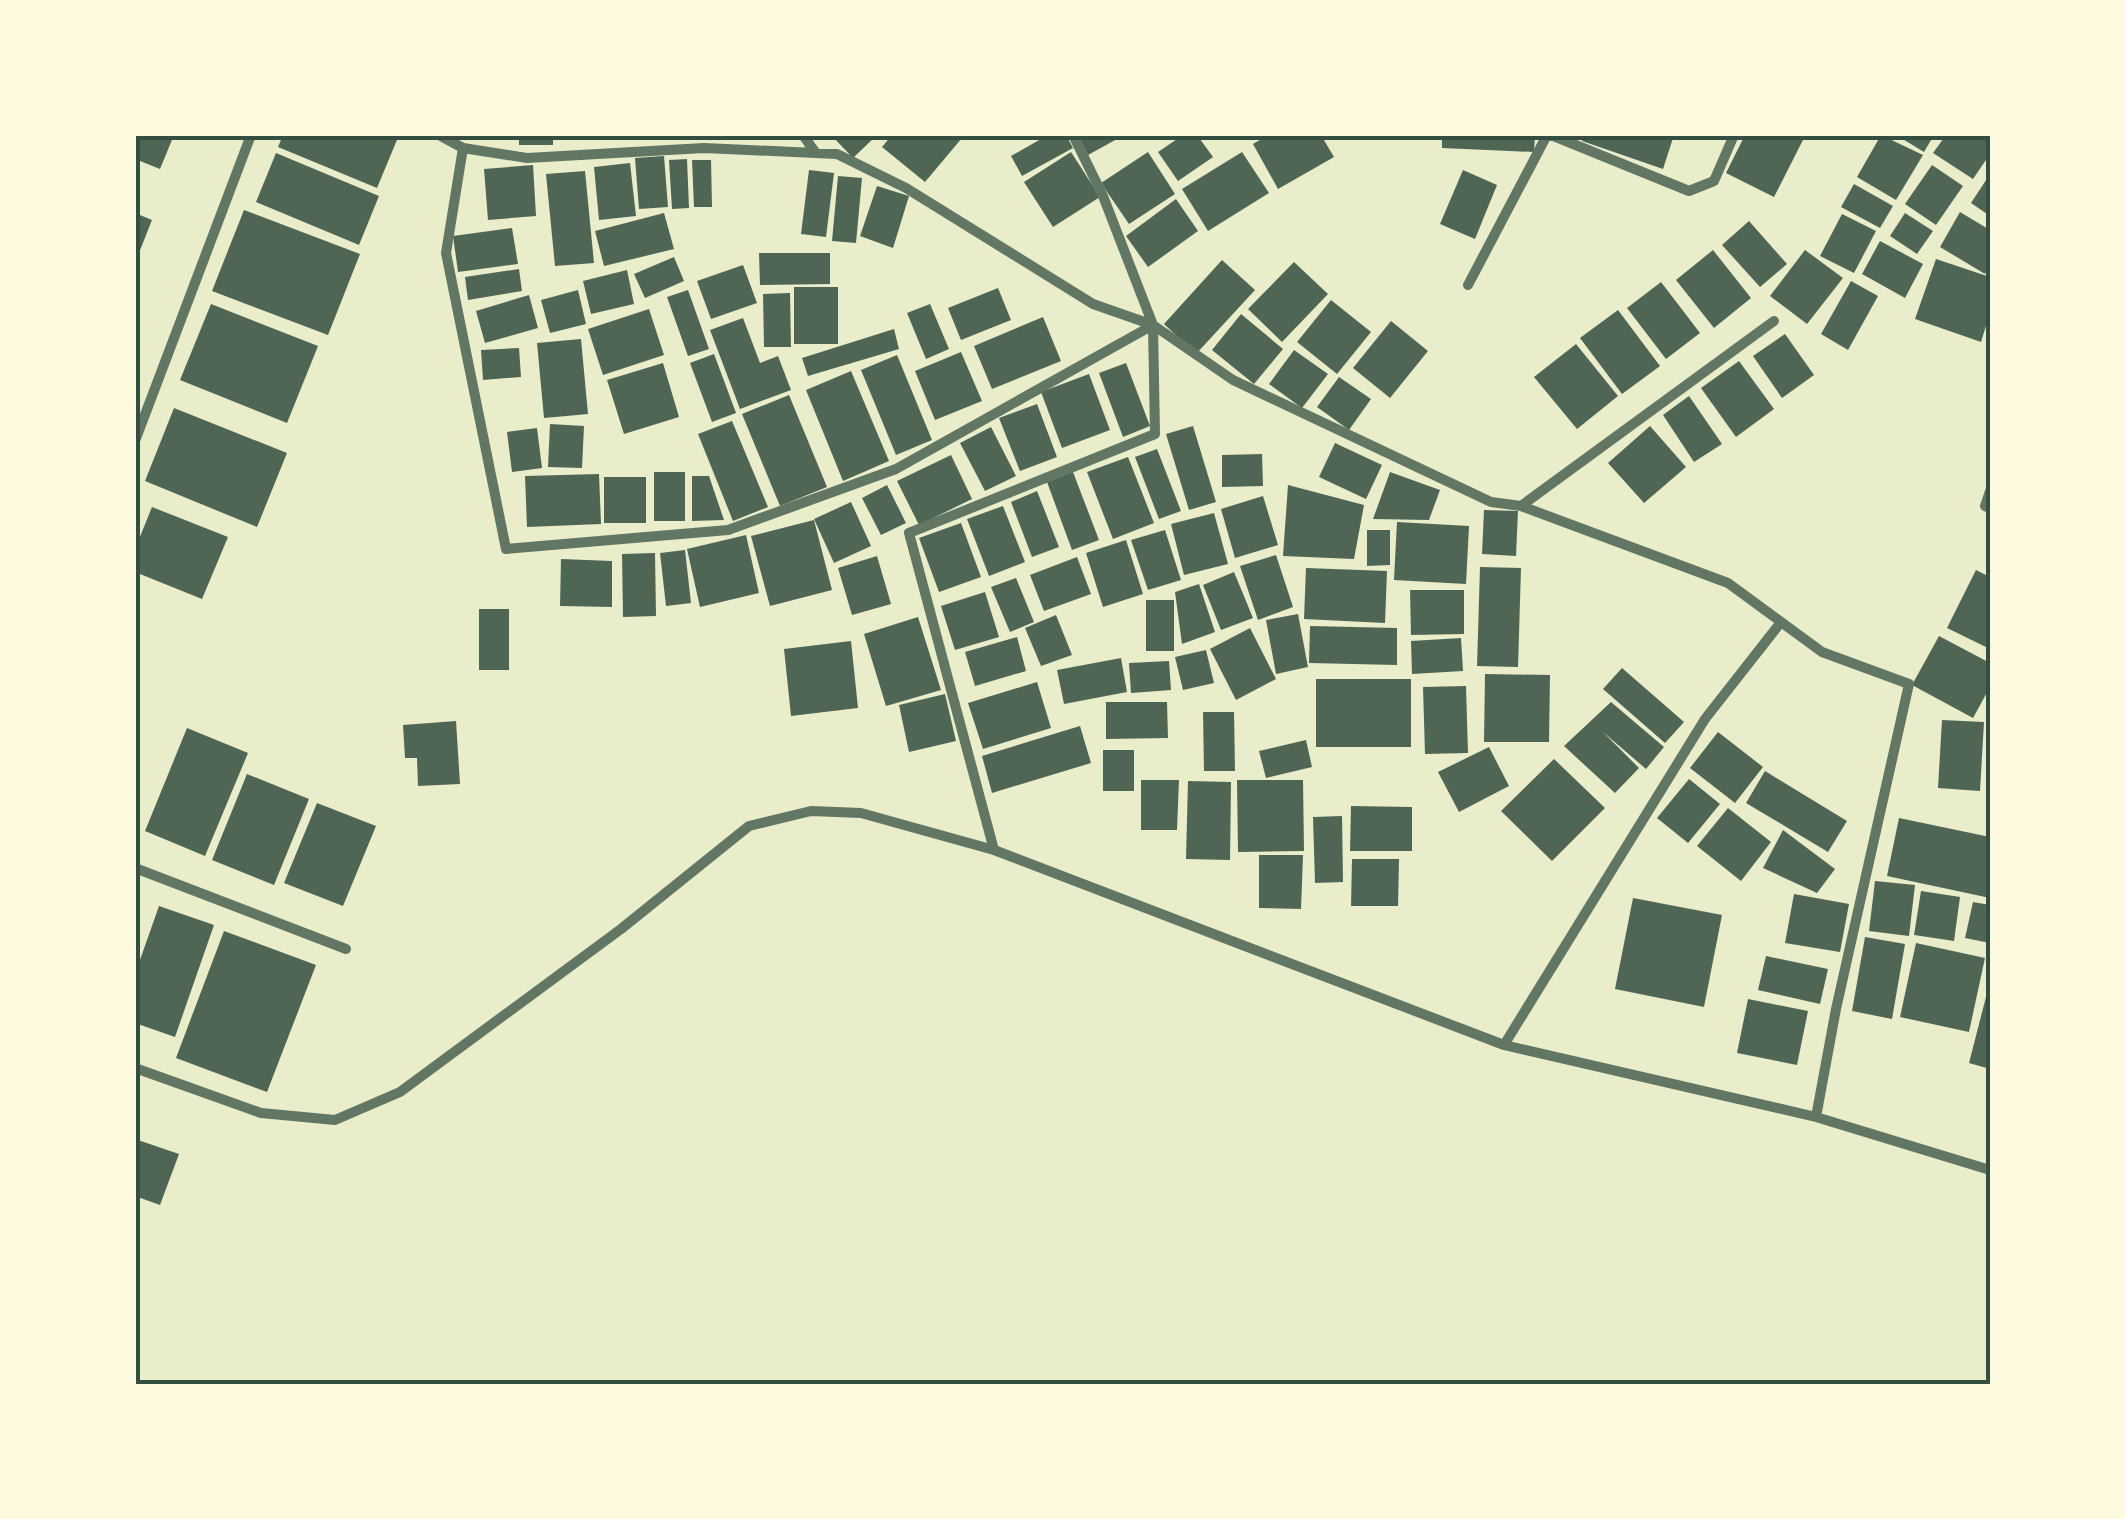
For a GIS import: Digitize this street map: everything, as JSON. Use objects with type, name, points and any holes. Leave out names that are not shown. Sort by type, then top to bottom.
[{"type":"street","points":[[135,442],[251,135]]},
{"type":"street","points":[[439,135],[464,148],[527,158],[704,148],[837,154],[906,188],[1093,304],[1153,326],[1233,380],[1491,502],[1521,506],[1728,583],[1822,652],[1908,684],[1816,1117]]},
{"type":"street","points":[[802,135],[815,152]]},
{"type":"street","points":[[994,850],[910,533],[1155,434],[1153,326],[1104,196],[1073,135]]},
{"type":"street","points":[[1468,285],[1549,135],[1689,191],[1714,181],[1734,135]]},
{"type":"street","points":[[464,148],[446,254],[506,549],[728,530],[896,469],[1153,326]]},
{"type":"street","points":[[1521,506],[1774,320]]},
{"type":"street","points":[[1990,491],[1984,506],[1990,508]]},
{"type":"street","points":[[1504,1046],[1704,719],[1780,622]]},
{"type":"street","points":[[135,1068],[261,1113],[335,1120],[400,1092],[621,929],[749,826],[811,811],[862,814],[994,850],[1504,1046],[1816,1117],[1990,1170]]},
{"type":"street","points":[[135,868],[346,949]]},
{"type":"building","points":[[135,135],[174,135],[160,169],[135,159]]},
{"type":"building","points":[[283,135],[399,135],[377,188],[278,147]]},
{"type":"building","points":[[519,135],[553,135],[553,145],[519,145]]},
{"type":"building","points":[[831,135],[877,135],[853,158]]},
{"type":"building","points":[[892,135],[962,138],[925,182],[882,147]]},
{"type":"building","points":[[1048,135],[1066,135],[1073,148],[1022,176],[1011,156]]},
{"type":"building","points":[[1077,135],[1115,135],[1117,139],[1088,155]]},
{"type":"building","points":[[1183,135],[1197,135],[1213,157],[1178,181],[1158,152]]},
{"type":"building","points":[[1268,135],[1321,135],[1334,157],[1278,189],[1253,144]]},
{"type":"building","points":[[1442,135],[1535,135],[1534,152],[1442,148]]},
{"type":"building","points":[[1584,135],[1674,135],[1663,169],[1582,141]]},
{"type":"building","points":[[1745,135],[1804,138],[1774,197],[1726,173]]},
{"type":"building","points":[[1881,135],[1923,155],[1896,200],[1857,177]]},
{"type":"building","points":[[1896,135],[1934,135],[1924,152]]},
{"type":"building","points":[[1946,135],[1990,139],[1990,154],[1973,179],[1933,153]]},
{"type":"building","points":[[1071,152],[1100,197],[1053,227],[1024,182]]},
{"type":"building","points":[[1148,152],[1175,194],[1129,224],[1101,183]]},
{"type":"building","points":[[1242,152],[1269,193],[1208,231],[1182,189]]},
{"type":"building","points":[[276,153],[379,196],[359,245],[256,202]]},
{"type":"building","points":[[664,156],[668,207],[639,209],[635,158]]},
{"type":"building","points":[[687,159],[689,208],[672,209],[669,160]]},
{"type":"building","points":[[692,160],[711,160],[712,207],[694,207]]},
{"type":"building","points":[[630,163],[636,216],[599,220],[594,167]]},
{"type":"building","points":[[533,165],[536,216],[488,220],[484,169]]},
{"type":"building","points":[[1932,165],[1963,186],[1936,225],[1905,204]]},
{"type":"building","points":[[809,170],[834,173],[826,237],[801,234]]},
{"type":"building","points":[[1463,170],[1497,185],[1475,239],[1440,224]]},
{"type":"building","points":[[585,171],[594,263],[555,266],[546,174]]},
{"type":"building","points":[[1990,174],[1990,216],[1971,203]]},
{"type":"building","points":[[838,176],[862,178],[856,243],[832,241]]},
{"type":"building","points":[[1854,184],[1893,206],[1880,228],[1841,207]]},
{"type":"building","points":[[877,186],[909,196],[893,248],[860,236]]},
{"type":"building","points":[[1176,199],[1198,231],[1148,267],[1126,236]]},
{"type":"building","points":[[244,210],[360,254],[328,335],[212,291]]},
{"type":"building","points":[[1960,212],[1990,230],[1990,264],[1985,274],[1940,247]]},
{"type":"building","points":[[135,213],[152,220],[135,263]]},
{"type":"building","points":[[664,213],[674,249],[604,266],[595,231]]},
{"type":"building","points":[[1905,213],[1933,231],[1917,254],[1890,236]]},
{"type":"building","points":[[1842,214],[1876,231],[1854,273],[1820,256]]},
{"type":"building","points":[[1749,221],[1787,264],[1760,287],[1722,245]]},
{"type":"building","points":[[512,228],[518,264],[458,272],[453,236]]},
{"type":"building","points":[[1880,241],[1923,264],[1905,298],[1862,274]]},
{"type":"building","points":[[1713,250],[1751,298],[1714,328],[1676,280]]},
{"type":"building","points":[[1805,250],[1843,278],[1807,324],[1770,296]]},
{"type":"building","points":[[759,253],[830,253],[830,284],[760,285]]},
{"type":"building","points":[[674,257],[684,281],[645,298],[634,274]]},
{"type":"building","points":[[1936,259],[1990,277],[1990,313],[1981,342],[1915,319]]},
{"type":"building","points":[[1222,260],[1255,290],[1196,354],[1164,324]]},
{"type":"building","points":[[1294,262],[1328,294],[1282,342],[1248,309]]},
{"type":"building","points":[[743,265],[757,303],[711,319],[697,281]]},
{"type":"building","points":[[519,269],[522,291],[468,300],[465,277]]},
{"type":"building","points":[[627,270],[634,304],[591,314],[583,281]]},
{"type":"building","points":[[1851,281],[1878,296],[1848,350],[1821,334]]},
{"type":"building","points":[[1661,282],[1700,333],[1666,359],[1627,308]]},
{"type":"building","points":[[794,287],[838,287],[838,344],[794,344]]},
{"type":"building","points":[[998,288],[1011,320],[961,340],[948,308]]},
{"type":"building","points":[[578,290],[586,324],[550,333],[541,300]]},
{"type":"building","points":[[688,290],[709,349],[688,356],[667,297]]},
{"type":"building","points":[[790,293],[791,347],[764,347],[763,294]]},
{"type":"building","points":[[529,295],[538,328],[485,343],[476,311]]},
{"type":"building","points":[[1331,300],[1371,332],[1337,374],[1297,342]]},
{"type":"building","points":[[211,304],[318,346],[287,423],[180,380]]},
{"type":"building","points":[[930,304],[949,349],[926,359],[907,313]]},
{"type":"building","points":[[649,309],[664,355],[603,375],[588,329]]},
{"type":"building","points":[[1618,310],[1660,366],[1622,394],[1580,338]]},
{"type":"building","points":[[1241,314],[1283,349],[1254,384],[1212,350]]},
{"type":"building","points":[[1043,317],[1061,361],[992,389],[974,346]]},
{"type":"building","points":[[743,318],[760,363],[778,356],[791,390],[740,409],[710,330]]},
{"type":"building","points":[[1391,321],[1428,351],[1390,398],[1353,368]]},
{"type":"building","points":[[894,329],[899,349],[808,376],[802,358]]},
{"type":"building","points":[[1785,334],[1814,375],[1782,398],[1753,356]]},
{"type":"building","points":[[581,339],[588,414],[544,418],[537,343]]},
{"type":"building","points":[[1576,344],[1618,396],[1577,429],[1534,377]]},
{"type":"building","points":[[519,348],[521,377],[483,380],[481,350]]},
{"type":"building","points":[[1294,350],[1328,374],[1302,408],[1269,384]]},
{"type":"building","points":[[961,352],[982,401],[935,420],[915,371]]},
{"type":"building","points":[[714,354],[736,413],[712,422],[690,363]]},
{"type":"building","points":[[897,355],[932,440],[896,455],[861,370]]},
{"type":"building","points":[[1739,361],[1774,409],[1736,437],[1701,388]]},
{"type":"building","points":[[663,363],[679,417],[624,434],[607,380]]},
{"type":"building","points":[[1126,363],[1150,426],[1123,437],[1099,373]]},
{"type":"building","points":[[851,371],[889,461],[843,481],[806,390]]},
{"type":"building","points":[[1089,374],[1110,430],[1062,448],[1041,392]]},
{"type":"building","points":[[1339,377],[1371,399],[1349,430],[1317,407]]},
{"type":"building","points":[[789,395],[827,487],[780,506],[742,414]]},
{"type":"building","points":[[1689,396],[1722,444],[1694,462],[1663,415]]},
{"type":"building","points":[[1037,404],[1057,457],[1020,471],[999,418]]},
{"type":"building","points":[[174,408],[287,453],[257,527],[145,481]]},
{"type":"building","points":[[732,421],[768,507],[733,521],[698,434]]},
{"type":"building","points":[[550,424],[584,426],[582,468],[548,467]]},
{"type":"building","points":[[1193,426],[1216,502],[1189,510],[1166,434]]},
{"type":"building","points":[[1650,426],[1686,467],[1644,503],[1608,463]]},
{"type":"building","points":[[991,427],[1016,476],[985,491],[960,443]]},
{"type":"building","points":[[537,428],[542,468],[512,472],[507,432]]},
{"type":"building","points":[[1335,443],[1382,465],[1366,499],[1319,477]]},
{"type":"building","points":[[1157,449],[1181,511],[1159,519],[1135,457]]},
{"type":"building","points":[[1262,454],[1263,486],[1222,487],[1222,455]]},
{"type":"building","points":[[951,455],[972,499],[919,525],[897,481]]},
{"type":"building","points":[[1128,457],[1154,523],[1113,539],[1087,472]]},
{"type":"building","points":[[654,472],[685,472],[685,521],[654,521]]},
{"type":"building","points":[[1073,472],[1099,540],[1072,550],[1047,482]]},
{"type":"building","points":[[1390,472],[1440,490],[1429,520],[1373,519]]},
{"type":"building","points":[[599,474],[601,524],[527,527],[525,476]]},
{"type":"building","points":[[692,476],[709,476],[724,520],[692,521]]},
{"type":"building","points":[[604,477],[646,477],[646,523],[604,523]]},
{"type":"building","points":[[887,485],[906,523],[881,535],[862,498]]},
{"type":"building","points":[[1288,485],[1364,505],[1354,559],[1283,556]]},
{"type":"building","points":[[1037,491],[1059,547],[1032,557],[1011,502]]},
{"type":"building","points":[[1263,496],[1278,545],[1235,558],[1221,509]]},
{"type":"building","points":[[851,502],[871,546],[834,563],[814,519]]},
{"type":"building","points":[[1003,506],[1025,562],[989,576],[967,519]]},
{"type":"building","points":[[152,507],[228,537],[202,599],[135,572],[135,549]]},
{"type":"building","points":[[1484,510],[1518,511],[1516,556],[1482,554]]},
{"type":"building","points":[[1214,513],[1228,564],[1184,575],[1171,524]]},
{"type":"building","points":[[814,520],[832,590],[770,606],[751,536]]},
{"type":"building","points":[[1397,522],[1469,526],[1466,584],[1394,580]]},
{"type":"building","points":[[961,523],[981,577],[939,592],[919,538]]},
{"type":"building","points":[[1165,530],[1181,580],[1148,590],[1131,540]]},
{"type":"building","points":[[1367,530],[1390,530],[1390,565],[1367,566]]},
{"type":"building","points":[[746,535],[759,593],[700,607],[687,549]]},
{"type":"building","points":[[1126,540],[1143,594],[1103,607],[1086,553]]},
{"type":"building","points":[[685,550],[691,603],[666,606],[660,553]]},
{"type":"building","points":[[655,553],[656,616],[623,617],[622,554]]},
{"type":"building","points":[[1276,555],[1293,607],[1258,620],[1240,566]]},
{"type":"building","points":[[877,556],[891,604],[852,615],[838,568]]},
{"type":"building","points":[[1077,557],[1091,594],[1044,611],[1030,575]]},
{"type":"building","points":[[561,559],[612,561],[612,607],[560,606]]},
{"type":"building","points":[[1480,567],[1521,568],[1518,667],[1477,666]]},
{"type":"building","points":[[1306,568],[1387,571],[1385,623],[1304,619]]},
{"type":"building","points":[[1976,570],[1990,577],[1990,649],[1947,628]]},
{"type":"building","points":[[1234,572],[1253,618],[1221,630],[1203,585]]},
{"type":"building","points":[[1016,578],[1034,622],[1010,632],[991,587]]},
{"type":"building","points":[[1199,584],[1215,632],[1182,644],[1175,592]]},
{"type":"building","points":[[1410,590],[1464,590],[1464,634],[1411,635]]},
{"type":"building","points":[[985,592],[999,637],[955,650],[941,606]]},
{"type":"building","points":[[1146,600],[1174,600],[1174,651],[1146,651]]},
{"type":"building","points":[[479,609],[509,609],[509,670],[479,670]]},
{"type":"building","points":[[1298,614],[1308,667],[1276,674],[1266,620]]},
{"type":"building","points":[[1056,615],[1072,655],[1041,666],[1025,628]]},
{"type":"building","points":[[918,617],[941,690],[886,706],[864,634]]},
{"type":"building","points":[[1310,626],[1397,628],[1397,665],[1309,663]]},
{"type":"building","points":[[1250,628],[1276,679],[1236,700],[1210,649]]},
{"type":"building","points":[[1939,636],[1990,663],[1990,687],[1973,718],[1912,685]]},
{"type":"building","points":[[1017,637],[1026,671],[975,686],[965,652]]},
{"type":"building","points":[[1461,638],[1463,671],[1412,674],[1411,641]]},
{"type":"building","points":[[851,641],[858,708],[791,716],[784,649]]},
{"type":"building","points":[[1206,650],[1214,683],[1183,690],[1175,657]]},
{"type":"building","points":[[1121,658],[1127,692],[1064,704],[1057,670]]},
{"type":"building","points":[[1169,661],[1171,690],[1131,693],[1129,663]]},
{"type":"building","points":[[1622,668],[1684,722],[1665,743],[1603,689]]},
{"type":"building","points":[[1485,674],[1550,675],[1549,742],[1484,742]]},
{"type":"building","points":[[1316,679],[1411,679],[1411,747],[1316,747]]},
{"type":"building","points":[[1037,682],[1051,728],[983,749],[968,703]]},
{"type":"building","points":[[1466,686],[1468,753],[1425,754],[1423,687]]},
{"type":"building","points":[[945,694],[956,741],[909,752],[899,705]]},
{"type":"building","points":[[1106,702],[1167,702],[1168,738],[1106,739]]},
{"type":"building","points":[[1611,702],[1664,747],[1646,769],[1603,732],[1639,768],[1615,793],[1564,746]]},
{"type":"building","points":[[1203,712],[1234,712],[1235,771],[1204,771]]},
{"type":"building","points":[[1942,720],[1984,722],[1980,791],[1938,788]]},
{"type":"building","points":[[456,721],[460,784],[418,786],[417,758],[405,758],[403,725]]},
{"type":"building","points":[[1080,726],[1091,763],[992,793],[982,756]]},
{"type":"building","points":[[187,728],[248,753],[205,856],[145,831]]},
{"type":"building","points":[[1718,732],[1763,767],[1735,803],[1690,768]]},
{"type":"building","points":[[1306,740],[1312,767],[1266,778],[1259,751]]},
{"type":"building","points":[[1489,747],[1509,786],[1459,812],[1438,772]]},
{"type":"building","points":[[1103,750],[1134,750],[1134,791],[1103,791]]},
{"type":"building","points":[[1554,759],[1605,808],[1552,861],[1501,811]]},
{"type":"building","points":[[1765,771],[1847,821],[1828,852],[1746,803]]},
{"type":"building","points":[[247,774],[309,799],[274,885],[212,860]]},
{"type":"building","points":[[1689,779],[1720,804],[1688,843],[1657,818]]},
{"type":"building","points":[[1141,780],[1179,780],[1177,830],[1141,830]]},
{"type":"building","points":[[1237,780],[1303,780],[1304,851],[1238,852]]},
{"type":"building","points":[[1188,781],[1231,782],[1230,860],[1186,859]]},
{"type":"building","points":[[317,803],[376,826],[343,906],[284,883]]},
{"type":"building","points":[[1351,806],[1412,807],[1412,851],[1350,851]]},
{"type":"building","points":[[1728,808],[1771,842],[1741,881],[1697,846]]},
{"type":"building","points":[[1342,816],[1343,882],[1315,883],[1313,817]]},
{"type":"building","points":[[1899,818],[1990,837],[1990,898],[1887,876]]},
{"type":"building","points":[[1783,830],[1835,869],[1817,893],[1763,868]]},
{"type":"building","points":[[1259,855],[1303,855],[1301,909],[1259,908]]},
{"type":"building","points":[[1352,859],[1399,859],[1398,906],[1351,906]]},
{"type":"building","points":[[1875,881],[1915,885],[1909,936],[1869,931]]},
{"type":"building","points":[[1921,891],[1960,897],[1954,941],[1914,935]]},
{"type":"building","points":[[1794,894],[1849,904],[1840,952],[1785,943]]},
{"type":"building","points":[[1633,898],[1722,915],[1704,1007],[1615,989]]},
{"type":"building","points":[[1973,902],[1990,905],[1990,943],[1965,938]]},
{"type":"building","points":[[159,906],[214,925],[175,1037],[135,1023],[135,974]]},
{"type":"building","points":[[224,931],[316,965],[267,1092],[176,1058]]},
{"type":"building","points":[[1865,937],[1905,944],[1892,1019],[1852,1011]]},
{"type":"building","points":[[1916,943],[1985,958],[1969,1032],[1900,1017]]},
{"type":"building","points":[[1766,956],[1828,969],[1820,1004],[1758,990]]},
{"type":"building","points":[[1987,993],[1990,994],[1990,1069],[1969,1063]]},
{"type":"building","points":[[1748,999],[1808,1011],[1797,1065],[1737,1053]]},
{"type":"building","points":[[135,1139],[179,1154],[160,1205],[135,1196]]}]
